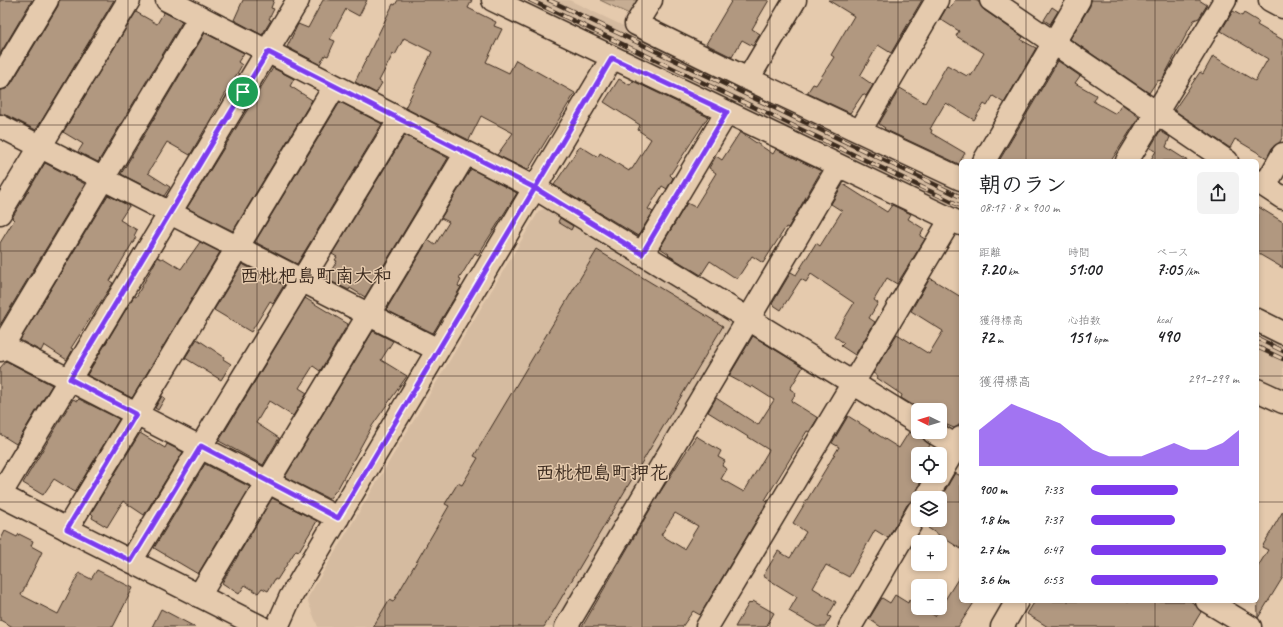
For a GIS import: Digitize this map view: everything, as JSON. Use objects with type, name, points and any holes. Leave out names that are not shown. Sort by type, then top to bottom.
[{"type":"street","points":[[0,78],[47,0]]},
{"type":"street","points":[[0,213],[129,0]]},
{"type":"street","points":[[167,0],[535,188],[911,419]]},
{"type":"street","points":[[261,627],[0,495],[298,0]]},
{"type":"street","points":[[494,0],[956,222],[853,383],[707,627]]},
{"type":"street","points":[[651,0],[636,24],[748,79],[959,178]]},
{"type":"street","points":[[748,79],[795,0]]},
{"type":"street","points":[[860,131],[937,0]]},
{"type":"street","points":[[991,0],[1224,159]]},
{"type":"street","points":[[985,159],[1079,0]]},
{"type":"street","points":[[1128,159],[1225,0]]},
{"type":"street","points":[[1270,0],[1283,7]]},
{"type":"street","points":[[200,17],[1,347],[70,379],[338,518]]},
{"type":"street","points":[[277,627],[290,598],[612,58]]},
{"type":"street","points":[[67,529],[335,86]]},
{"type":"street","points":[[642,254],[727,112]]},
{"type":"street","points":[[131,561],[400,119]]},
{"type":"street","points":[[0,126],[438,350]]},
{"type":"street","points":[[199,596],[466,153]]},
{"type":"street","points":[[1283,154],[1261,184],[1283,198]]},
{"type":"street","points":[[566,627],[839,166]]},
{"type":"street","points":[[1259,321],[1283,333]]},
{"type":"street","points":[[1259,391],[1283,402]]},
{"type":"street","points":[[947,439],[959,445],[947,463]]},
{"type":"street","points":[[850,627],[911,523]]},
{"type":"street","points":[[1002,627],[1016,603]]},
{"type":"street","points":[[1210,603],[1250,627]]},
{"type":"shaded area","points":[[509,0],[569,0],[959,186],[959,197],[951,211]]},
{"type":"shaded area","points":[[600,0],[642,0],[634,13],[629,14]]},
{"type":"shaded area","points":[[546,208],[729,320],[731,328],[554,627],[318,627],[307,599],[539,211]]},
{"type":"shaded area","points":[[1259,328],[1283,340],[1283,395],[1259,383]]},
{"type":"building","points":[[0,0],[32,0],[0,54]]},
{"type":"building","points":[[59,0],[114,0],[36,130],[8,116],[0,114],[0,90],[6,89],[11,84],[58,6]]},
{"type":"building","points":[[243,0],[274,0],[271,8],[274,9],[269,19],[271,20],[262,35],[234,20]]},
{"type":"building","points":[[323,0],[367,0],[359,16],[346,9],[330,39],[335,41],[328,56],[325,55],[320,64],[287,47],[298,24],[308,28]]},
{"type":"building","points":[[398,0],[472,0],[468,8],[496,22],[494,26],[502,29],[486,62],[509,73],[516,60],[575,93],[528,170],[497,155],[513,133],[481,116],[469,140],[405,108],[432,52],[404,38],[395,55],[393,54],[379,81],[382,83],[376,93],[355,82],[393,4],[395,5]]},
{"type":"building","points":[[732,0],[769,0],[752,29],[760,34],[753,46],[742,40],[732,57],[706,44]]},
{"type":"building","points":[[828,0],[922,0],[891,53],[878,45],[860,76],[873,85],[866,96],[863,94],[850,113],[807,93],[813,84],[816,85],[834,57],[831,55],[854,16]]},
{"type":"building","points":[[955,0],[975,0],[979,2],[984,10],[1023,37],[1021,40],[1036,48],[1004,103],[993,96],[987,106],[984,104],[974,120],[946,103],[944,105],[930,129],[932,130],[931,133],[965,153],[962,159],[959,159],[959,164],[884,129],[885,128],[879,124],[900,88],[925,103],[947,65],[967,76],[968,74],[971,76],[984,53],[956,36],[959,31],[940,19],[947,7],[950,8]]},
{"type":"building","points":[[1091,0],[1199,0],[1207,5],[1199,18],[1194,20],[1162,80],[1157,81],[1149,93],[1070,39],[1090,6]]},
{"type":"building","points":[[1052,7],[1058,11],[1050,24],[1044,20]]},
{"type":"building","points":[[1233,11],[1242,16],[1244,13],[1259,22],[1257,25],[1283,40],[1283,136],[1280,142],[1272,148],[1267,158],[1235,139],[1230,148],[1174,110],[1200,72],[1203,74],[1213,56],[1255,81],[1268,59],[1221,31]]},
{"type":"building","points":[[136,12],[157,24],[164,12],[182,22],[98,162],[78,152],[83,144],[63,132]]},
{"type":"building","points":[[205,33],[244,53],[238,62],[242,65],[190,155],[167,142],[148,173],[170,187],[164,196],[121,174]]},
{"type":"building","points":[[1058,61],[1080,76],[1075,83],[1096,95],[1093,101],[1116,114],[1122,104],[1139,117],[1112,159],[1000,159]]},
{"type":"building","points":[[273,68],[294,79],[290,86],[312,100],[233,231],[187,208]]},
{"type":"building","points":[[619,79],[630,85],[633,81],[708,117],[670,175],[673,178],[667,189],[662,186],[648,209],[653,212],[638,236],[554,185],[580,146],[598,157],[600,153],[629,171],[632,169],[651,139],[638,130],[640,125],[604,102]]},
{"type":"building","points":[[340,102],[382,124],[297,264],[255,242]]},
{"type":"building","points":[[1160,131],[1170,137],[1166,147],[1185,159],[1151,159],[1156,151],[1150,148]]},
{"type":"building","points":[[740,132],[773,154],[776,149],[821,171],[788,228],[786,227],[763,263],[752,256],[737,279],[710,261],[701,275],[668,255],[669,254],[660,248],[687,203],[695,207],[716,173],[709,168],[716,156],[722,160]]},
{"type":"building","points":[[405,135],[448,158],[365,297],[350,288],[349,290],[326,279],[337,261],[335,260],[337,257],[332,254]]},
{"type":"building","points":[[45,163],[85,184],[0,325],[0,243],[14,220],[12,218]]},
{"type":"building","points":[[471,169],[517,193],[478,255],[475,253],[459,279],[461,280],[458,286],[461,287],[433,333],[386,310],[428,240],[435,245],[449,222],[441,218]]},
{"type":"building","points":[[843,184],[887,212],[892,205],[911,214],[908,219],[924,229],[920,236],[925,239],[897,284],[887,278],[874,300],[878,303],[869,318],[875,322],[855,355],[841,346],[844,343],[834,336],[854,303],[811,274],[806,282],[801,279],[781,310],[772,304],[791,272],[796,275],[816,243],[820,246],[842,211],[831,204]]},
{"type":"building","points":[[108,195],[129,206],[120,220],[137,230],[134,236],[136,237],[110,281],[113,283],[71,348],[73,349],[67,360],[44,345],[41,351],[20,340]]},
{"type":"building","points":[[1259,207],[1283,222],[1283,268],[1259,254]]},
{"type":"building","points":[[560,218],[573,226],[571,230],[558,222]]},
{"type":"building","points":[[200,242],[220,252],[132,398],[87,375],[134,296],[136,297],[158,257],[161,259],[163,258],[181,269]]},
{"type":"building","points":[[597,250],[723,326],[544,627],[373,627],[389,600],[393,602],[449,506],[445,504],[458,483],[462,485],[478,458],[474,456]]},
{"type":"building","points":[[242,264],[284,285],[273,303],[270,301],[251,332],[214,310]]},
{"type":"building","points":[[930,278],[959,296],[959,425],[954,428],[947,425],[947,403],[911,404],[901,398],[902,395],[877,378],[878,376],[873,373],[897,334],[929,354],[943,331],[911,311]]},
{"type":"building","points":[[305,298],[348,324],[320,371],[313,366],[299,388],[307,393],[293,416],[269,401],[256,423],[279,438],[263,465],[219,441]]},
{"type":"building","points":[[373,331],[393,341],[381,360],[407,376],[372,426],[338,488],[329,499],[285,477]]},
{"type":"building","points":[[753,336],[803,367],[790,389],[796,393],[791,401],[818,418],[809,432],[807,431],[765,500],[768,501],[700,615],[693,611],[682,627],[582,627],[659,494],[696,436],[721,451],[718,457],[725,461],[722,466],[727,469],[721,479],[744,492],[769,450],[708,412],[716,398],[758,425],[774,400],[752,386],[751,388],[729,376]],"holes":[[[675,513],[698,526],[684,549],[661,535]]]},
{"type":"building","points":[[197,339],[224,357],[223,359],[231,364],[221,380],[185,358]]},
{"type":"building","points":[[6,361],[52,385],[16,444],[0,434],[0,368]]},
{"type":"building","points":[[162,396],[165,398],[158,410],[155,408]]},
{"type":"building","points":[[73,399],[77,401],[79,399],[119,419],[75,492],[54,479],[43,495],[23,483]]},
{"type":"building","points":[[848,416],[899,448],[909,432],[911,433],[911,439],[923,439],[930,445],[929,447],[911,447],[911,483],[920,483],[916,491],[911,491],[911,502],[907,505],[888,538],[875,530],[849,577],[826,565],[813,588],[836,602],[828,616],[831,617],[825,627],[817,627],[789,611],[797,597],[763,576],[778,551],[790,558],[806,532],[793,523],[839,447],[832,443]]},
{"type":"building","points":[[140,433],[165,448],[167,444],[183,452],[144,515],[123,501],[107,527],[92,518],[93,515],[91,513]]},
{"type":"building","points":[[205,464],[250,487],[198,574],[154,548]]},
{"type":"building","points":[[955,473],[959,475],[959,548],[947,540],[947,535],[939,535],[928,528],[947,527],[947,491],[945,491]]},
{"type":"building","points":[[272,498],[317,521],[299,551],[296,550],[277,580],[275,579],[268,591],[262,588],[258,593],[245,585],[239,594],[222,583]]},
{"type":"building","points":[[1283,511],[1283,577],[1258,618],[1259,565],[1268,550],[1262,547]]},
{"type":"building","points":[[5,531],[17,537],[19,534],[33,541],[31,546],[42,552],[21,595],[58,614],[79,573],[91,579],[97,570],[133,588],[113,627],[13,627],[0,620],[0,541]]},
{"type":"building","points":[[959,577],[959,603],[974,603],[958,627],[881,627],[869,619],[882,598],[890,603],[895,595],[908,603],[909,600],[911,601],[911,615],[947,615],[947,597]]},
{"type":"building","points":[[753,601],[774,613],[766,627],[735,627],[749,603],[750,604]]},
{"type":"building","points":[[1034,603],[1193,603],[1201,612],[1192,627],[1048,627],[1027,614]]},
{"type":"building","points":[[161,609],[195,627],[152,627]]},
{"type":"railway","points":[[530,0],[959,205]]},
{"type":"railway","points":[[549,0],[959,196]]},
{"type":"railway","points":[[1259,339],[1283,351]]},
{"type":"railway","points":[[1259,348],[1283,359]]},
{"type":"district","name":"西枇杷島町南大和","points":[[316,276]]},
{"type":"district","name":"西枇杷島町押花","points":[[602,473]]},
{"type":"route","points":[[243,92],[70,379],[136,414],[67,529],[131,561],[201,446],[338,518],[535,188],[642,254],[727,112],[612,58],[535,188],[268,52],[243,92]]}]
